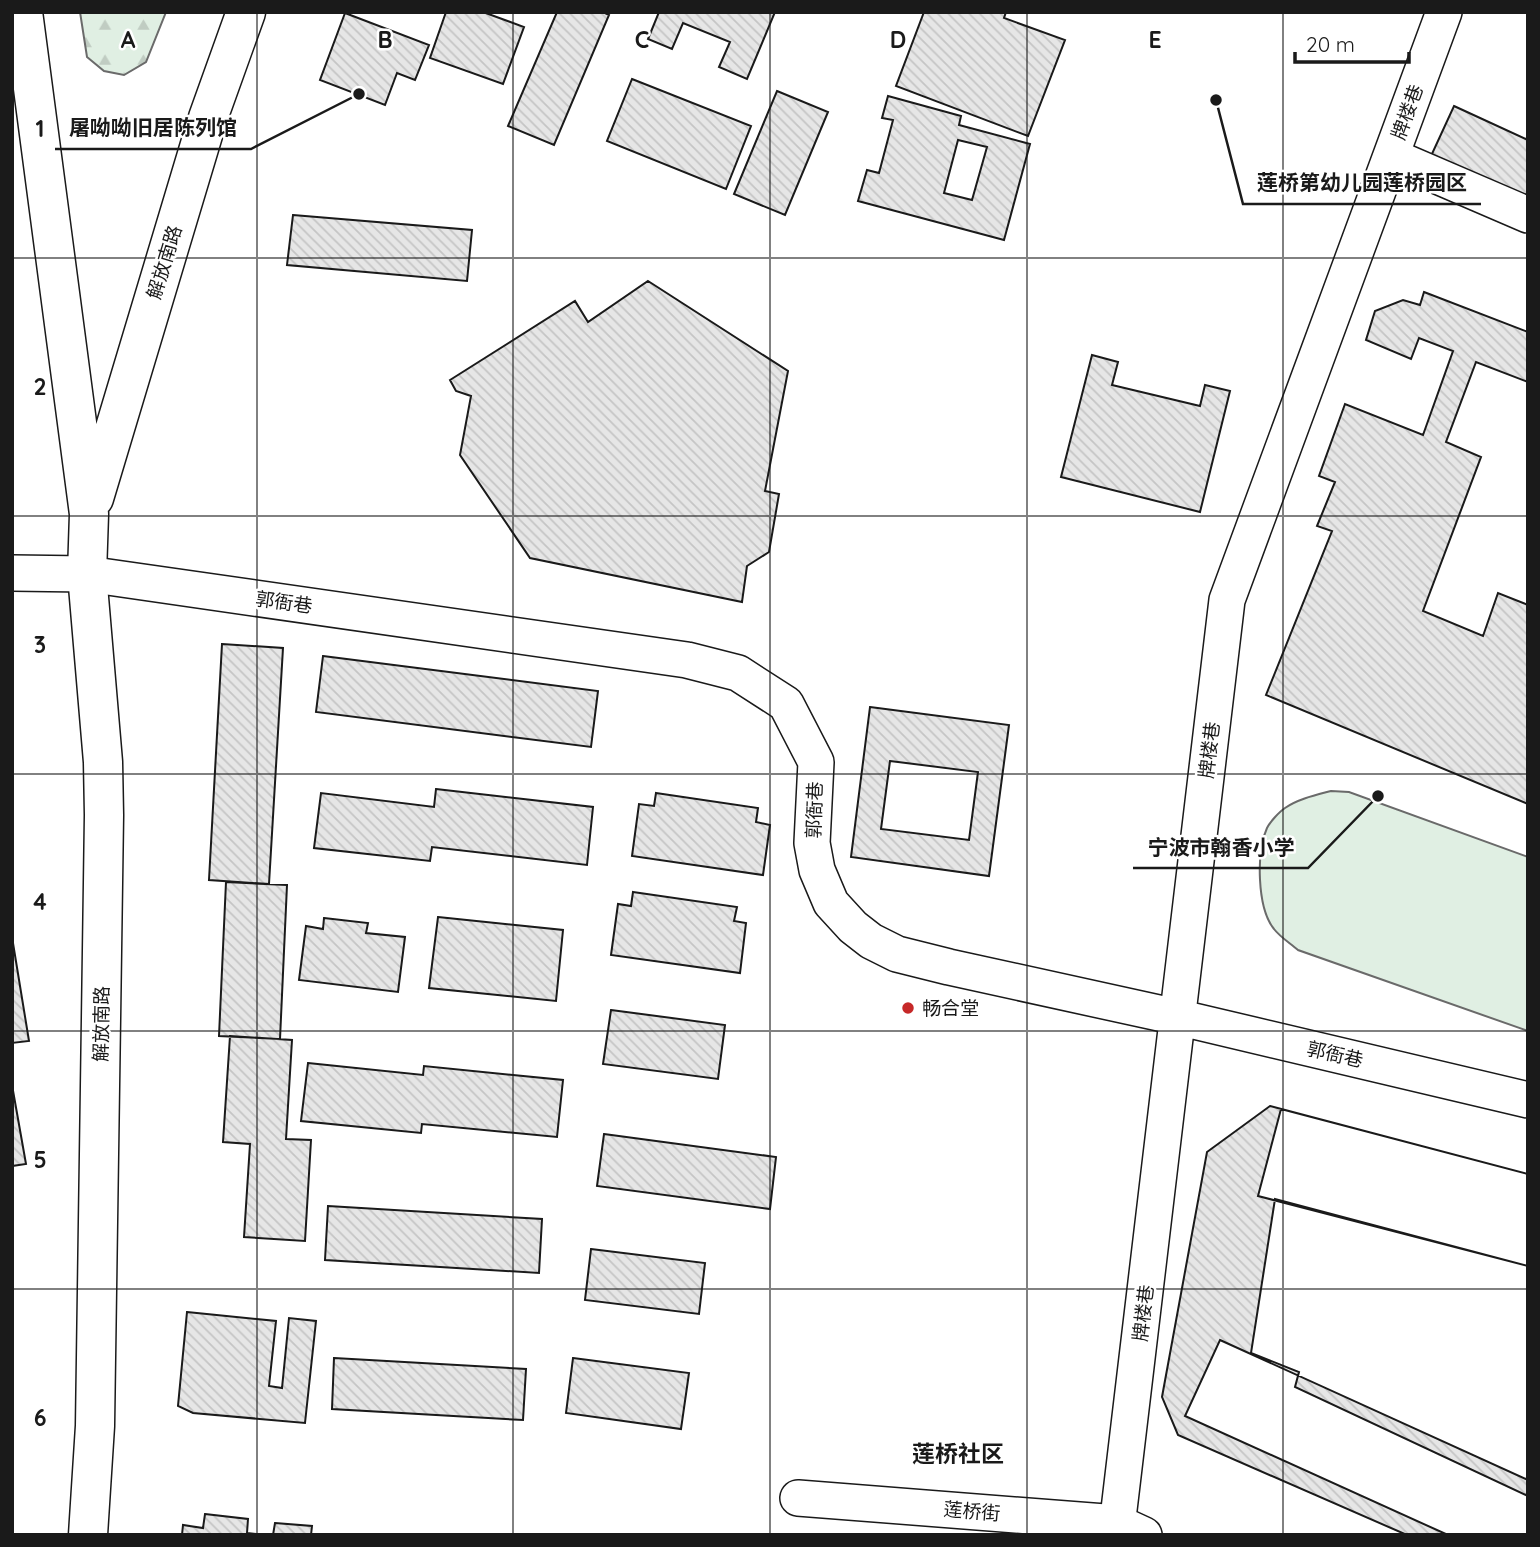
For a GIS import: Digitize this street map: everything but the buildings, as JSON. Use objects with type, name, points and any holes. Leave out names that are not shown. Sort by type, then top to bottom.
[{"type":"main road","name":"解放南路","points":[[23,12],[89,514],[87,573],[103,762],[95,1426],[88,1535]]},
{"type":"main road","name":"解放南路","points":[[89,514],[208,118],[246,12]]},
{"type":"street","name":"牌楼巷","points":[[1126,1531],[1177,1017],[1227,600],[1444,12]]},
{"type":"street","points":[[1391,156],[1528,215]]},
{"type":"street","name":"郭衙巷","points":[[12,573],[87,573],[687,660],[738,673],[786,704],[816,762],[812,843],[817,870],[831,903],[853,927],[871,940],[897,954],[1528,1100]]},
{"type":"street","name":"莲桥街","points":[[798,1498],[1126,1531]]},
{"type":"green space","points":[[80,12],[166,12],[146,62],[124,75],[104,71],[87,57]]},
{"type":"green space","points":[[1331,791],[1349,792],[1528,857],[1528,1031],[1298,950],[1274,929],[1264,908],[1260,880],[1261,851],[1267,828],[1277,815],[1290,805]]},
{"type":"place","name":"屠呦呦旧居陈列馆","points":[[359,94]]},
{"type":"place","name":"莲桥第幼儿园莲桥园区","points":[[1216,100]]},
{"type":"place","name":"宁波市翰香小学","points":[[1378,796]]},
{"type":"place","name":"畅合堂","points":[[908,1008]]},
{"type":"district","name":"莲桥社区","points":[[958,1453]]}]
